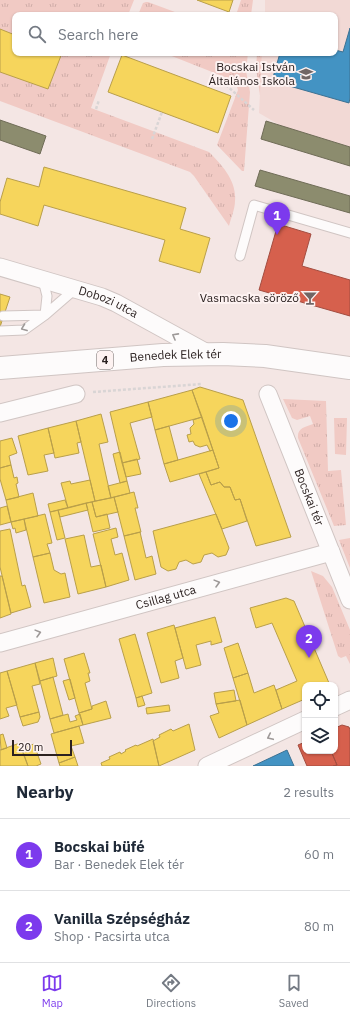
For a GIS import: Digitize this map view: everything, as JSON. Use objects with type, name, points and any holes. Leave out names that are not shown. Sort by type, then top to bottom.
[{"type":"main road","name":"Benedek Elek tér","points":[[0,368],[163,355],[209,355],[265,356],[350,368]]},
{"type":"street","name":"Dobozi utca","points":[[0,267],[102,297],[116,303],[209,355]]},
{"type":"street","points":[[0,413],[76,394]]},
{"type":"street","name":"Bocskai tér","points":[[268,394],[350,600]]},
{"type":"street","name":"Csillag utca","points":[[0,643],[331,552]]},
{"type":"street","points":[[338,706],[350,700]]},
{"type":"street","points":[[207,766],[302,721]]},
{"type":"lane","points":[[240,256],[254,205],[350,233]]},
{"type":"lane","points":[[44,280],[47,296],[45,315]]},
{"type":"lane","points":[[0,331],[24,330],[45,315],[75,288]]},
{"type":"lane","points":[[3,316],[45,315]]},
{"type":"path","points":[[226,85],[254,110]]},
{"type":"path","points":[[96,109],[99,100]]},
{"type":"path","points":[[152,139],[162,112]]},
{"type":"path","points":[[76,394],[202,384]]},
{"type":"shaded area","name":"Bocskai István Általános Iskola","points":[[265,0],[350,0],[350,147],[283,127],[259,113],[262,56],[338,56],[338,12],[265,12]]},
{"type":"green space","points":[[0,0],[134,0],[129,12],[12,12],[12,56],[110,56],[91,108],[209,152],[228,174],[234,187],[235,204],[229,226],[190,172],[0,101]]},
{"type":"green space","points":[[241,0],[253,0],[251,12],[237,12]]},
{"type":"green space","points":[[148,2],[175,12],[139,12],[143,3]]},
{"type":"green space","points":[[172,56],[248,56],[246,71],[250,92],[244,171],[242,171],[217,145],[238,90],[235,81]]},
{"type":"green space","points":[[257,56],[262,56],[260,95],[256,68]]},
{"type":"green space","points":[[283,399],[326,401],[328,471],[341,470],[346,525],[334,526],[298,438],[300,430],[313,424],[310,416],[297,420],[292,418]]},
{"type":"green space","points":[[334,418],[347,418],[346,455],[335,454]]},
{"type":"green space","points":[[350,538],[350,568],[339,540]]},
{"type":"green space","points":[[311,571],[323,576],[332,587],[350,630],[350,664],[346,656],[341,658],[338,656]]},
{"type":"building: Homes","points":[[197,0],[233,0],[229,12]]},
{"type":"building: Homes","points":[[0,29],[12,34],[12,56],[61,56],[48,89],[0,72]]},
{"type":"building: Homes","points":[[122,56],[125,56],[231,96],[218,133],[108,92]]},
{"type":"building: Homes","points":[[44,167],[186,208],[180,229],[210,238],[200,273],[159,261],[165,240],[44,205],[38,226],[0,214],[0,202],[7,178],[39,187]]},
{"type":"building: Homes","points":[[0,294],[10,297],[0,327]]},
{"type":"building: Homes","points":[[200,387],[243,400],[291,537],[256,546],[240,499],[235,500],[230,487],[224,487],[220,482],[211,485],[206,472],[219,468],[192,390]]},
{"type":"building: Homes","points":[[192,390],[202,417],[155,430],[148,402]]},
{"type":"building: Homes","points":[[148,402],[152,417],[130,423],[140,459],[122,463],[110,412]]},
{"type":"building: Homes","points":[[101,414],[108,442],[99,444],[111,498],[95,501],[76,421]]},
{"type":"building: Homes","points":[[202,417],[213,450],[210,451],[207,445],[200,447],[195,445],[193,441],[189,442],[187,435],[191,434],[190,428],[194,424],[193,420]]},
{"type":"building: Homes","points":[[76,421],[81,442],[77,443],[79,453],[55,458],[48,428]]},
{"type":"building: Homes","points":[[169,426],[178,460],[164,464],[155,430]]},
{"type":"building: Homes","points":[[48,428],[54,453],[44,455],[48,471],[28,475],[18,436]]},
{"type":"building: Homes","points":[[12,438],[17,453],[9,456],[11,465],[0,468],[0,441]]},
{"type":"building: Homes","points":[[213,450],[219,468],[170,482],[164,464]]},
{"type":"building: Homes","points":[[120,452],[127,481],[120,483],[113,454]]},
{"type":"building: Homes","points":[[137,459],[141,474],[126,477],[122,463]]},
{"type":"building: Homes","points":[[11,465],[14,478],[17,477],[18,483],[16,484],[19,497],[6,500],[0,479],[0,468]]},
{"type":"building: Homes","points":[[206,472],[211,485],[220,482],[224,487],[230,487],[235,500],[240,499],[247,521],[222,529],[199,474]]},
{"type":"building: Homes","points":[[90,480],[95,501],[68,508],[61,483],[70,481],[71,484]]},
{"type":"building: Homes","points":[[127,481],[130,493],[111,498],[108,486]]},
{"type":"building: Homes","points":[[134,492],[138,508],[135,508],[141,532],[124,536],[114,497]]},
{"type":"building: Homes","points":[[33,493],[38,516],[11,522],[6,500]]},
{"type":"building: Homes","points":[[114,497],[118,512],[96,517],[92,502]]},
{"type":"building: Homes","points":[[65,500],[68,508],[50,512],[48,504]]},
{"type":"building: Homes","points":[[92,502],[96,517],[107,514],[110,528],[93,532],[86,503]]},
{"type":"building: Homes","points":[[86,503],[88,510],[60,517],[58,510]]},
{"type":"building: Homes","points":[[7,506],[11,522],[0,525],[0,508]]},
{"type":"building: Homes","points":[[58,510],[65,538],[57,540],[50,512]]},
{"type":"building: Homes","points":[[45,514],[52,543],[47,544],[50,553],[33,557],[24,519]]},
{"type":"building: Homes","points":[[216,514],[229,548],[226,555],[218,557],[212,553],[204,555],[201,562],[193,564],[186,560],[179,562],[176,569],[168,571],[161,567],[153,531]]},
{"type":"building: Homes","points":[[24,519],[26,530],[16,533],[11,522]]},
{"type":"building: Homes","points":[[116,528],[118,537],[111,539],[115,555],[122,553],[129,580],[106,587],[93,534]]},
{"type":"building: Homes","points":[[10,529],[22,586],[25,585],[31,607],[11,613],[0,567],[0,531]]},
{"type":"building: Homes","points":[[140,532],[146,558],[152,556],[156,574],[135,580],[124,536]]},
{"type":"building: Homes","points":[[84,535],[91,567],[101,565],[106,587],[78,594],[65,539]]},
{"type":"building: Homes","points":[[50,553],[54,570],[61,574],[65,573],[70,597],[44,603],[33,557]]},
{"type":"building: Homes","points":[[0,576],[2,576],[11,614],[0,618]]},
{"type":"building: Homes","points":[[286,598],[294,601],[329,682],[302,682],[302,700],[282,709],[276,690],[297,681],[272,623],[256,628],[250,608]]},
{"type":"building: Homes","points":[[215,617],[222,642],[211,645],[211,641],[196,645],[201,665],[186,669],[175,628]]},
{"type":"building: Homes","points":[[174,625],[183,658],[175,661],[179,678],[161,683],[147,633]]},
{"type":"building: Homes","points":[[135,634],[152,693],[136,698],[119,639]]},
{"type":"building: Homes","points":[[238,643],[248,673],[233,678],[224,648]]},
{"type":"building: Homes","points":[[84,653],[90,673],[88,673],[90,681],[85,683],[92,709],[79,713],[64,659]]},
{"type":"building: Homes","points":[[53,658],[57,676],[40,681],[35,663]]},
{"type":"building: Homes","points":[[35,663],[40,684],[32,686],[39,712],[20,717],[7,671]]},
{"type":"building: Homes","points":[[7,671],[17,705],[6,708],[9,716],[0,719],[0,673]]},
{"type":"building: Homes","points":[[248,673],[254,693],[274,685],[282,709],[247,725],[233,678]]},
{"type":"building: Homes","points":[[53,677],[63,715],[50,719],[40,681]]},
{"type":"building: Homes","points":[[70,679],[75,698],[69,700],[63,681]]},
{"type":"building: Homes","points":[[234,690],[236,701],[216,704],[214,693]]},
{"type":"building: Homes","points":[[142,696],[145,705],[138,707],[136,698]]},
{"type":"building: Homes","points":[[240,700],[247,725],[219,738],[210,716],[219,713],[216,704]]},
{"type":"building: Homes","points":[[106,701],[111,718],[83,725],[79,713],[92,709],[92,706]]},
{"type":"building: Homes","points":[[169,705],[170,711],[147,714],[146,708]]},
{"type":"building: Homes","points":[[39,712],[40,717],[38,722],[23,726],[20,717]]},
{"type":"building: Homes","points":[[68,714],[70,722],[77,720],[75,716],[80,714],[83,725],[54,733],[50,719]]},
{"type":"building: Homes","points":[[189,724],[195,750],[159,766],[153,741],[160,737],[159,735],[171,729],[173,731]]},
{"type":"building: Homes","points":[[79,726],[84,743],[71,746],[75,757],[59,763],[51,734]]},
{"type":"building: Homes","points":[[3,734],[7,748],[1,750],[0,735]]},
{"type":"building: Homes","points":[[153,739],[159,766],[102,766],[101,763],[110,759],[109,757],[120,752],[121,754],[126,751],[125,750]]},
{"type":"building: Homes","points":[[20,743],[28,766],[0,766],[0,750]]},
{"type":"building: Homes","points":[[34,744],[41,764],[36,766],[28,766],[21,748]]},
{"type":"building: Homes","points":[[75,757],[78,766],[60,766],[59,763]]},
{"type":"building: Shops","points":[[278,224],[311,234],[302,266],[350,280],[350,316],[259,290]]},
{"type":"building: Shops","points":[[342,725],[349,727],[350,730],[350,766],[333,766],[337,765],[332,754],[338,754],[338,727]]},
{"type":"building: Shops","points":[[302,743],[302,754],[332,754],[337,765],[307,766],[298,745]]},
{"type":"building: Schools","points":[[350,28],[349,103],[272,81],[279,56],[338,56],[338,51],[343,52]]},
{"type":"building: Schools","points":[[287,750],[294,766],[253,766]]},
{"type":"building: Industry","points":[[0,120],[46,136],[40,154],[0,140]]},
{"type":"building: Industry","points":[[266,121],[350,147],[350,166],[261,139]]},
{"type":"building: Industry","points":[[260,170],[350,196],[350,213],[255,186]]},
{"type":"place","name":"Bocskai István Általános Iskola","points":[[306,74]]},
{"type":"place","name":"Bocskai büfé","points":[[277,235]]},
{"type":"place","name":"Vasmacska söröző","points":[[310,298]]},
{"type":"place","name":"Vanilla Szépségház","points":[[309,658]]}]
